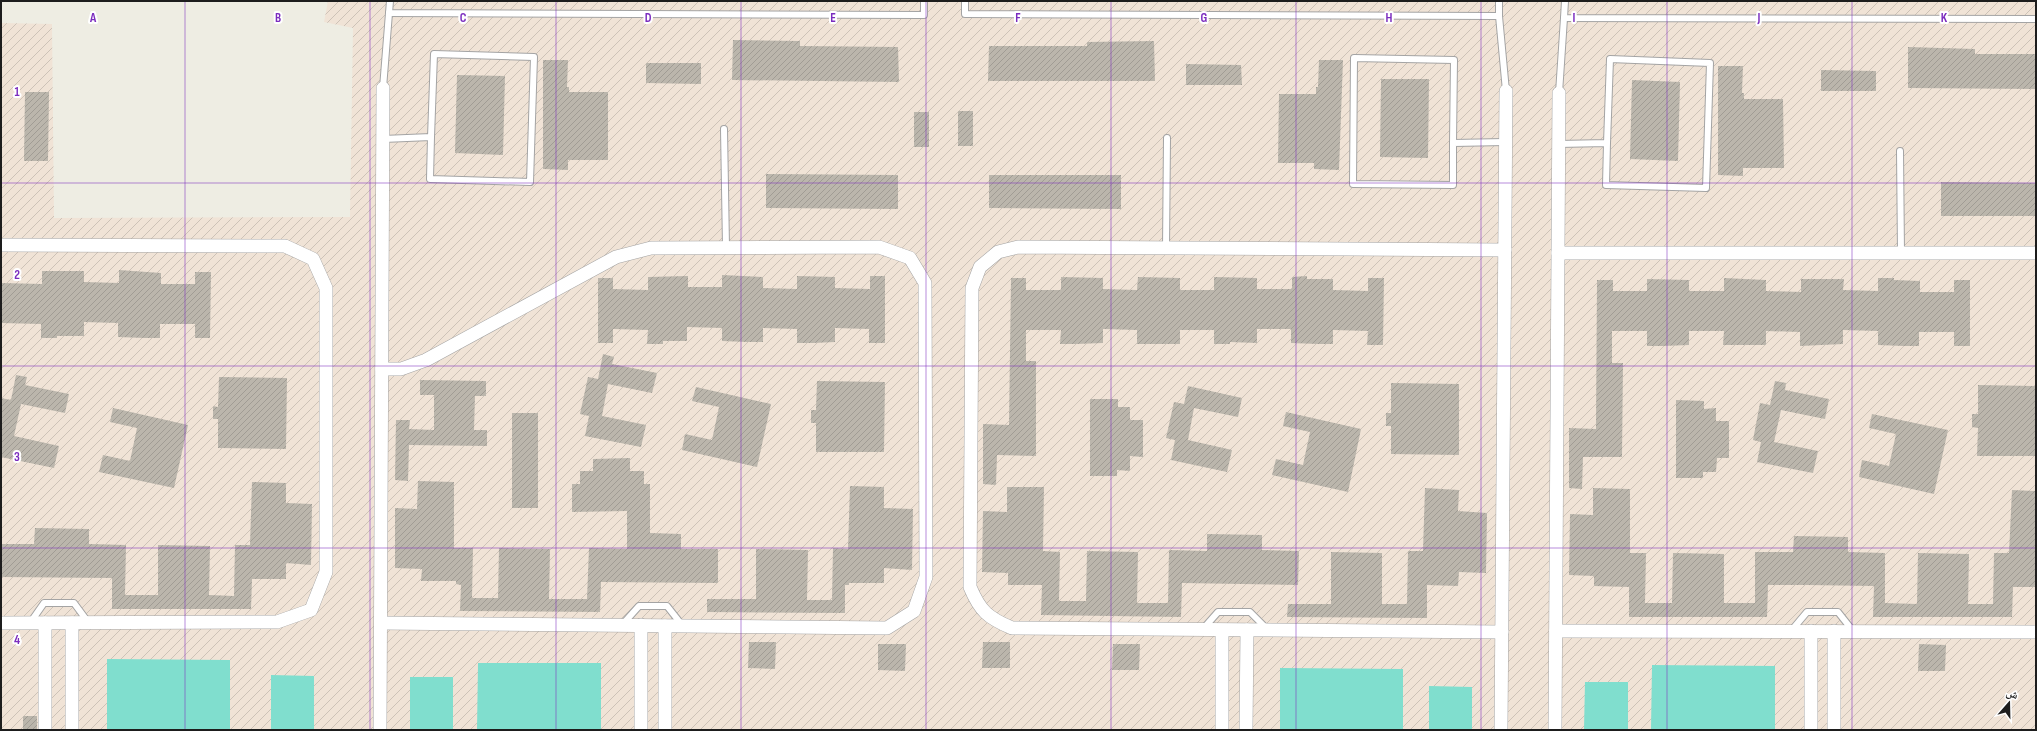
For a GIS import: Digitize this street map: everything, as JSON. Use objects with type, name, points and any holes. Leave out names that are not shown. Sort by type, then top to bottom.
[{"type":"street","points":[[380,730],[383,88]]},
{"type":"street","points":[[1501,730],[1506,91]]},
{"type":"street","points":[[1555,730],[1559,93]]},
{"type":"street","points":[[1,245],[285,246],[313,259],[326,288],[326,572],[311,610],[277,622],[1,623]]},
{"type":"street","points":[[381,623],[887,628],[914,611],[926,578],[925,283],[910,258],[879,247],[651,248],[616,257],[426,360],[401,369],[382,369]]},
{"type":"street","points":[[1502,632],[1012,628],[992,620],[977,604],[970,587],[972,288],[980,267],[998,252],[1018,247],[1504,250]]},
{"type":"street","points":[[1558,253],[2036,253]]},
{"type":"street","points":[[45,623],[45,730]]},
{"type":"street","points":[[72,623],[72,730]]},
{"type":"street","points":[[641,625],[641,730]]},
{"type":"street","points":[[665,626],[665,730]]},
{"type":"street","points":[[1222,630],[1222,730]]},
{"type":"street","points":[[1246,730],[1247,630]]},
{"type":"street","points":[[1556,631],[2036,632]]},
{"type":"street","points":[[1811,631],[1811,730]]},
{"type":"street","points":[[1834,631],[1834,730]]},
{"type":"lane","points":[[383,88],[390,1]]},
{"type":"lane","points":[[390,13],[924,15],[924,1]]},
{"type":"lane","points":[[965,1],[965,14],[1499,16]]},
{"type":"lane","points":[[1499,1],[1506,91]]},
{"type":"lane","points":[[1559,93],[1565,1]]},
{"type":"lane","points":[[1564,18],[2036,19]]},
{"type":"lane","points":[[434,54],[534,57],[530,182],[430,179],[432,137],[434,54]]},
{"type":"lane","points":[[1354,58],[1454,60],[1453,143],[1453,185],[1353,184],[1354,58]]},
{"type":"lane","points":[[1610,59],[1710,63],[1706,188],[1606,185],[1607,143],[1610,59]]},
{"type":"lane","points":[[724,129],[726,248]]},
{"type":"lane","points":[[383,139],[432,137]]},
{"type":"lane","points":[[1166,248],[1167,138]]},
{"type":"lane","points":[[1453,143],[1505,142]]},
{"type":"lane","points":[[1558,144],[1607,143]]},
{"type":"lane","points":[[1900,150],[1901,253]]},
{"type":"lane","points":[[30,623],[44,603],[74,603],[89,623]]},
{"type":"lane","points":[[622,625],[639,606],[667,606],[683,626]]},
{"type":"lane","points":[[1201,630],[1218,612],[1250,612],[1268,630]]},
{"type":"lane","points":[[1791,631],[1807,612],[1838,612],[1853,631]]},
{"type":"shaded area","points":[[328,1],[2036,1],[2036,730],[1,730],[1,23],[52,24],[54,218],[350,217],[353,28],[324,22]]},
{"type":"shaded area","points":[[107,659],[230,660],[230,730],[107,730]]},
{"type":"shaded area","points":[[478,663],[601,663],[601,730],[477,730]]},
{"type":"shaded area","points":[[1652,665],[1775,666],[1775,730],[1651,730]]},
{"type":"shaded area","points":[[1280,668],[1403,669],[1403,730],[1280,730]]},
{"type":"shaded area","points":[[271,675],[314,676],[314,730],[271,730]]},
{"type":"shaded area","points":[[410,677],[453,677],[453,730],[410,730]]},
{"type":"shaded area","points":[[1585,682],[1628,682],[1628,730],[1584,730]]},
{"type":"shaded area","points":[[1429,686],[1472,687],[1472,730],[1429,730]]},
{"type":"building","points":[[733,40],[800,41],[800,46],[898,47],[899,82],[732,80]]},
{"type":"building","points":[[1154,41],[1155,81],[988,81],[989,46],[1087,46],[1087,42]]},
{"type":"building","points":[[1908,47],[1975,49],[1975,54],[2036,54],[2036,89],[1908,88]]},
{"type":"building","points":[[543,60],[568,60],[567,87],[569,87],[569,92],[608,92],[608,160],[568,160],[568,170],[543,169]]},
{"type":"building","points":[[1319,60],[1343,60],[1339,170],[1314,169],[1314,163],[1278,163],[1279,94],[1316,94],[1316,87],[1318,87]]},
{"type":"building","points":[[646,63],[701,63],[701,84],[646,83]]},
{"type":"building","points":[[1186,64],[1241,65],[1242,85],[1186,85]]},
{"type":"building","points":[[1718,66],[1743,66],[1742,93],[1744,93],[1744,99],[1783,99],[1784,168],[1743,168],[1743,176],[1718,175]]},
{"type":"building","points":[[1821,70],[1876,71],[1876,91],[1821,91]]},
{"type":"building","points":[[457,75],[505,76],[503,155],[455,153]]},
{"type":"building","points":[[1381,79],[1429,79],[1428,158],[1380,157]]},
{"type":"building","points":[[1632,80],[1680,82],[1678,161],[1630,159]]},
{"type":"building","points":[[25,92],[49,92],[48,161],[24,161]]},
{"type":"building","points":[[958,111],[973,111],[973,146],[958,146]]},
{"type":"building","points":[[914,112],[929,112],[929,147],[914,147]]},
{"type":"building","points":[[766,174],[898,175],[898,209],[766,208]]},
{"type":"building","points":[[989,175],[1121,175],[1121,209],[989,208]]},
{"type":"building","points":[[1941,182],[2036,183],[2036,216],[1941,216]]},
{"type":"building","points":[[119,270],[161,273],[161,284],[195,284],[195,272],[211,272],[210,338],[195,338],[195,324],[160,324],[160,338],[145,338],[118,337],[118,323],[84,322],[84,336],[57,336],[57,338],[41,338],[41,324],[1,323],[1,283],[42,284],[42,271],[84,271],[84,282],[119,283]]},
{"type":"building","points":[[722,275],[763,277],[763,288],[797,289],[797,276],[835,277],[835,288],[870,289],[870,276],[885,276],[885,343],[869,343],[869,329],[835,328],[835,342],[797,343],[797,329],[763,328],[763,342],[747,342],[722,341],[722,328],[687,327],[687,341],[663,341],[663,344],[647,344],[648,330],[613,329],[613,343],[598,343],[598,278],[613,278],[613,289],[648,290],[648,277],[688,276],[688,287],[722,287]]},
{"type":"building","points":[[1307,276],[1307,279],[1333,279],[1333,290],[1368,291],[1368,278],[1384,278],[1383,345],[1367,345],[1368,331],[1333,330],[1333,344],[1318,344],[1291,343],[1291,329],[1257,329],[1257,343],[1230,342],[1230,344],[1214,344],[1214,330],[1180,330],[1180,344],[1137,344],[1137,330],[1103,329],[1103,343],[1060,344],[1061,330],[1026,330],[1026,361],[1036,361],[1036,456],[997,455],[996,485],[983,484],[983,424],[1009,425],[1011,278],[1026,278],[1026,290],[1061,290],[1061,277],[1103,278],[1103,289],[1137,290],[1138,277],[1180,278],[1180,290],[1214,290],[1214,277],[1257,278],[1257,289],[1292,289],[1292,277]]},
{"type":"building","points":[[1724,278],[1766,280],[1766,291],[1801,292],[1801,279],[1844,279],[1843,290],[1878,291],[1878,278],[1894,278],[1894,280],[1920,281],[1920,292],[1954,292],[1954,280],[1970,280],[1970,346],[1954,346],[1954,332],[1919,332],[1919,346],[1904,346],[1878,345],[1878,331],[1843,330],[1843,344],[1800,346],[1800,332],[1766,331],[1766,345],[1723,345],[1724,331],[1689,331],[1689,345],[1647,346],[1647,331],[1612,331],[1612,363],[1623,363],[1622,457],[1583,457],[1582,489],[1569,488],[1569,428],[1596,429],[1597,280],[1613,280],[1613,291],[1647,291],[1647,279],[1689,280],[1689,291],[1724,291]]},
{"type":"building","points":[[603,354],[614,357],[612,364],[657,373],[652,393],[608,384],[602,416],[646,425],[641,447],[585,436],[589,416],[580,414],[588,377],[598,379]]},
{"type":"building","points":[[16,375],[27,377],[25,385],[69,394],[65,413],[21,404],[14,436],[59,446],[54,468],[1,457],[1,398],[11,400]]},
{"type":"building","points":[[219,377],[287,378],[286,449],[218,448],[218,419],[213,419],[213,406],[218,407]]},
{"type":"building","points":[[420,380],[486,381],[486,396],[475,396],[474,430],[487,430],[487,446],[409,445],[408,481],[395,480],[396,420],[410,420],[409,429],[434,430],[434,395],[420,395]]},
{"type":"building","points":[[817,381],[885,382],[884,452],[816,452],[816,423],[811,423],[811,410],[816,410]]},
{"type":"building","points":[[1775,381],[1786,383],[1785,390],[1829,399],[1825,419],[1781,410],[1774,442],[1818,451],[1813,473],[1757,462],[1761,442],[1753,440],[1760,403],[1770,405]]},
{"type":"building","points":[[1391,383],[1459,384],[1459,455],[1391,454],[1391,426],[1386,426],[1386,413],[1391,413]]},
{"type":"building","points":[[1978,385],[2036,386],[2036,456],[1977,456],[1978,428],[1972,427],[1972,414],[1978,414]]},
{"type":"building","points":[[1188,386],[1242,398],[1238,417],[1194,408],[1188,440],[1232,450],[1227,472],[1171,460],[1175,440],[1166,438],[1174,402],[1184,404]]},
{"type":"building","points":[[696,387],[771,404],[757,467],[682,450],[685,434],[712,440],[719,407],[692,401]]},
{"type":"building","points":[[1090,399],[1118,399],[1118,407],[1130,407],[1130,420],[1143,420],[1143,457],[1130,456],[1130,471],[1117,470],[1117,476],[1090,476]]},
{"type":"building","points":[[1676,400],[1704,401],[1704,409],[1716,408],[1716,421],[1729,421],[1729,458],[1717,458],[1716,472],[1703,472],[1703,478],[1676,478]]},
{"type":"building","points":[[113,408],[188,425],[174,488],[99,472],[103,455],[130,461],[137,428],[110,422]]},
{"type":"building","points":[[1286,412],[1361,429],[1348,492],[1272,475],[1276,459],[1303,465],[1310,432],[1283,426]]},
{"type":"building","points":[[512,413],[538,413],[538,508],[512,508]]},
{"type":"building","points":[[1872,414],[1948,430],[1934,494],[1859,477],[1862,460],[1889,466],[1896,434],[1869,428]]},
{"type":"building","points":[[630,458],[630,471],[644,471],[644,484],[650,484],[650,533],[681,534],[681,549],[718,549],[718,583],[601,582],[600,612],[460,611],[461,585],[456,584],[456,581],[421,581],[422,569],[395,568],[395,508],[417,509],[418,481],[454,482],[454,548],[473,548],[472,598],[498,598],[499,548],[550,549],[549,599],[587,599],[589,548],[627,549],[627,511],[572,512],[572,484],[580,484],[580,471],[593,471],[593,459]]},
{"type":"building","points":[[252,482],[286,483],[286,503],[312,504],[311,565],[286,563],[286,579],[252,579],[251,609],[112,609],[112,578],[1,577],[1,544],[34,544],[35,528],[89,529],[89,544],[126,545],[125,595],[158,595],[158,545],[210,546],[209,595],[234,596],[235,545],[250,545]]},
{"type":"building","points":[[850,486],[884,487],[884,508],[913,509],[912,570],[884,568],[884,583],[849,583],[849,585],[845,585],[845,613],[707,612],[707,599],[756,599],[756,549],[808,550],[807,600],[832,600],[833,548],[848,549]]},
{"type":"building","points":[[1007,487],[1044,487],[1043,551],[1060,552],[1059,601],[1086,601],[1087,551],[1138,552],[1137,603],[1168,603],[1169,550],[1207,551],[1207,534],[1262,535],[1262,550],[1299,551],[1298,585],[1182,583],[1181,617],[1041,615],[1042,585],[1008,585],[1008,573],[982,572],[983,511],[1007,512]]},
{"type":"building","points":[[1425,488],[1459,490],[1458,511],[1487,513],[1486,573],[1459,572],[1458,586],[1427,585],[1427,618],[1287,617],[1288,604],[1331,604],[1331,552],[1382,553],[1382,604],[1407,604],[1408,551],[1423,551]]},
{"type":"building","points":[[1593,488],[1630,489],[1630,553],[1646,553],[1645,603],[1672,603],[1673,553],[1724,554],[1724,603],[1755,603],[1755,552],[1793,552],[1794,536],[1848,537],[1848,552],[1885,553],[1885,603],[1917,604],[1918,553],[1969,554],[1968,604],[1993,604],[1994,553],[2009,553],[2012,490],[2036,491],[2036,587],[2013,587],[2012,617],[1873,617],[1874,586],[1768,585],[1767,617],[1629,617],[1629,587],[1594,586],[1594,576],[1569,575],[1570,514],[1593,515]]},
{"type":"building","points":[[749,642],[776,642],[775,669],[748,668]]},
{"type":"building","points":[[983,642],[1010,642],[1010,668],[982,668]]},
{"type":"building","points":[[878,644],[906,644],[905,671],[878,670]]},
{"type":"building","points":[[1113,644],[1140,644],[1139,670],[1112,670]]},
{"type":"building","points":[[1919,644],[1946,645],[1945,671],[1918,671]]},
{"type":"building","points":[[23,716],[37,716],[37,730],[23,730]]}]
